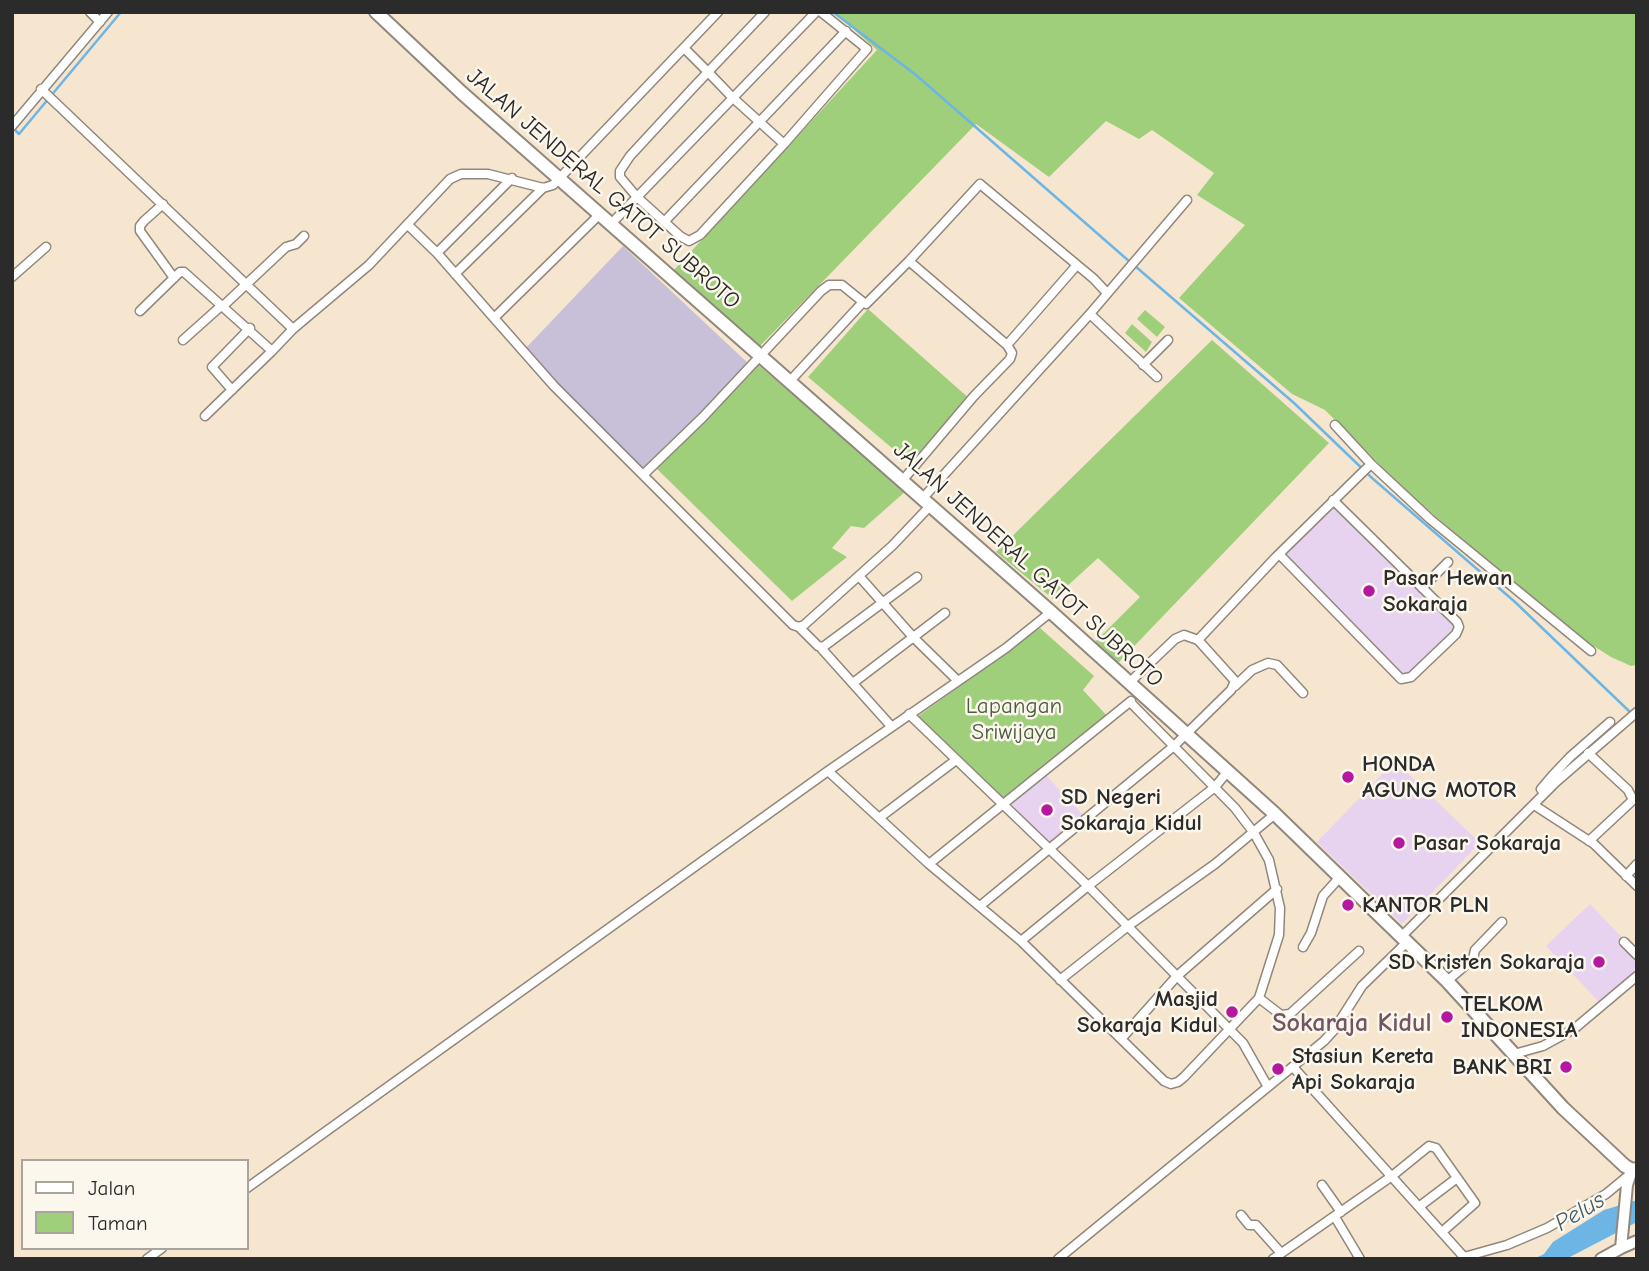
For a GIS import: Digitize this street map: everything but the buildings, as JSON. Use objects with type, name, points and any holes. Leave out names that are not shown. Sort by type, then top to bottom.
[{"type":"highway","name":"JALAN JENDERAL GATOT SUBROTO","points":[[376,12],[462,93],[1051,612],[1275,814],[1447,981],[1563,1108],[1632,1175]]},
{"type":"main road","points":[[1621,1244],[1632,1175]]},
{"type":"main road","points":[[1602,1259],[1621,1244],[1637,1241]]},
{"type":"street","points":[[90,12],[100,22]]},
{"type":"street","points":[[13,124],[46,93],[108,12]]},
{"type":"street","points":[[455,274],[542,188],[553,185],[718,12]]},
{"type":"street","points":[[765,12],[620,169],[620,177],[637,197],[685,240],[694,239],[866,52],[865,46],[821,12]]},
{"type":"street","points":[[610,225],[816,12]]},
{"type":"street","points":[[664,222],[846,31]]},
{"type":"street","points":[[684,48],[733,98],[784,144]]},
{"type":"street","points":[[46,93],[293,329]]},
{"type":"street","points":[[205,416],[293,329],[369,265],[450,179],[461,174],[488,174],[512,178],[542,188]]},
{"type":"street","points":[[437,253],[512,178]]},
{"type":"street","points":[[643,475],[703,417],[821,291],[829,285],[842,285],[866,304],[980,184],[1099,283],[1107,293]]},
{"type":"street","points":[[799,627],[859,576],[1188,200]]},
{"type":"street","points":[[163,204],[144,221],[140,231],[174,278]]},
{"type":"street","points":[[494,318],[599,215]]},
{"type":"street","points":[[408,225],[437,253],[554,386],[793,625],[799,627],[821,648],[891,726]]},
{"type":"street","points":[[183,340],[286,247],[293,246],[304,236]]},
{"type":"street","points":[[12,277],[46,247]]},
{"type":"street","points":[[902,481],[974,396],[1010,359],[1012,353],[1007,345],[909,261]]},
{"type":"street","points":[[1007,345],[1077,265]]},
{"type":"street","points":[[140,311],[180,272],[184,272],[221,307],[250,328],[272,351]]},
{"type":"street","points":[[790,382],[863,302]]},
{"type":"street","points":[[1090,314],[1157,377]]},
{"type":"street","points":[[232,390],[212,368],[250,328]]},
{"type":"street","points":[[1143,365],[1168,340]]},
{"type":"street","points":[[1335,425],[1369,466],[1591,651]]},
{"type":"street","points":[[1198,640],[1369,466]]},
{"type":"street","points":[[1280,555],[1401,679],[1411,677],[1456,634],[1459,627],[1457,622],[1333,500]]},
{"type":"street","points":[[1422,588],[1448,562]]},
{"type":"street","points":[[859,576],[913,637],[958,681]]},
{"type":"street","points":[[821,648],[917,577]]},
{"type":"street","points":[[248,1187],[1051,612]]},
{"type":"street","points":[[853,683],[945,613]]},
{"type":"street","points":[[1129,683],[1180,635],[1198,640],[1235,681],[1234,686]]},
{"type":"street","points":[[980,906],[1048,847],[1174,746],[1252,670],[1268,663],[1277,666],[1303,693]]},
{"type":"street","points":[[929,864],[1140,693]]},
{"type":"street","points":[[828,771],[929,864],[1021,941],[1164,1081],[1171,1084],[1184,1077],[1259,998],[1279,934],[1280,908],[1269,860],[1254,833],[1235,808],[1130,702]]},
{"type":"street","points":[[1058,1259],[1293,1067],[1334,1030],[1362,986],[1544,793],[1637,712]]},
{"type":"street","points":[[909,714],[1088,886],[1230,1029],[1243,1043],[1268,1087]]},
{"type":"street","points":[[1544,793],[1541,789],[1552,776],[1610,722]]},
{"type":"street","points":[[1588,753],[1628,790],[1633,800],[1589,841]]},
{"type":"street","points":[[879,818],[956,760]]},
{"type":"street","points":[[1021,941],[1215,787],[1228,771]]},
{"type":"street","points":[[1534,805],[1589,841],[1637,886]]},
{"type":"street","points":[[1060,980],[1254,833],[1275,814]]},
{"type":"street","points":[[1626,876],[1637,864]]},
{"type":"street","points":[[1303,947],[1311,933],[1322,896],[1340,877]]},
{"type":"street","points":[[1121,1039],[1177,976],[1277,889]]},
{"type":"street","points":[[1447,981],[1473,959],[1475,950],[1502,922]]},
{"type":"street","points":[[1624,942],[1637,955]]},
{"type":"street","points":[[1259,998],[1281,1015],[1290,1014],[1359,951]]},
{"type":"street","points":[[1514,1054],[1544,1046],[1574,1029],[1637,976]]},
{"type":"street","points":[[1293,1067],[1462,1255],[1470,1257],[1547,1228],[1606,1194],[1632,1175]]},
{"type":"street","points":[[1273,1259],[1392,1176],[1424,1149],[1432,1146],[1475,1203],[1442,1232]]},
{"type":"street","points":[[1420,1206],[1457,1178]]},
{"type":"street","points":[[1322,1185],[1360,1259]]},
{"type":"street","points":[[1241,1216],[1249,1224],[1256,1225],[1281,1253]]},
{"type":"shaded area","points":[[623,246],[751,366],[644,474],[524,350]]},
{"type":"shaded area","name":"Pasar Hewan Sokaraja","points":[[1332,501],[1457,627],[1405,677],[1280,555]]},
{"type":"shaded area","name":"Pasar Sokaraja","points":[[1395,761],[1480,843],[1402,924],[1317,842]]},
{"type":"shaded area","name":"SD Negeri Sokaraja Kidul","points":[[1045,774],[1083,815],[1049,846],[1012,804]]},
{"type":"shaded area","name":"SD Kristen Sokaraja","points":[[1590,904],[1637,953],[1637,972],[1602,1005],[1546,946]]},
{"type":"green space","points":[[834,12],[1637,12],[1637,665],[1631,666],[1592,645],[1524,591],[1407,492],[1325,410],[1292,394],[1179,298],[1245,225],[1197,195],[1214,173],[1152,130],[1139,139],[1106,121],[1049,177],[976,124],[760,346],[673,271],[877,50]]},
{"type":"green space","points":[[868,309],[971,400],[912,465],[808,377]]},
{"type":"green space","points":[[1145,310],[1165,327],[1157,337],[1137,319]]},
{"type":"green space","points":[[1132,324],[1152,342],[1146,352],[1125,333]]},
{"type":"green space","points":[[1212,340],[1329,443],[1118,663],[1095,642],[1140,597],[1098,558],[1053,599],[996,552]]},
{"type":"green space","points":[[757,364],[906,491],[864,528],[851,526],[832,548],[847,557],[792,601],[657,469]]},
{"type":"green space","name":"Lapangan Sriwijaya","points":[[1040,628],[1094,676],[1083,690],[1110,719],[1006,800],[917,717]]},
{"type":"water","points":[[1637,1200],[1637,1222],[1566,1259],[1534,1259],[1544,1254],[1553,1242],[1604,1210]]},
{"type":"waterway","points":[[12,127],[19,134],[121,12]]},
{"type":"waterway","points":[[833,12],[916,75],[1130,262]]},
{"type":"waterway","points":[[1135,266],[1294,403],[1372,478],[1515,602],[1629,711]]},
{"type":"place","name":"Pasar Hewan Sokaraja","points":[[1369,591]]},
{"type":"place","name":"HONDA AGUNG MOTOR","points":[[1348,777]]},
{"type":"place","name":"SD Negeri Sokaraja Kidul","points":[[1047,810]]},
{"type":"place","name":"Pasar Sokaraja","points":[[1399,843]]},
{"type":"place","name":"KANTOR PLN","points":[[1348,905]]},
{"type":"place","name":"SD Kristen Sokaraja","points":[[1599,962]]},
{"type":"place","name":"Masjid Sokaraja Kidul","points":[[1232,1012]]},
{"type":"place","name":"TELKOM INDONESIA","points":[[1447,1017]]},
{"type":"place","name":"BANK BRI","points":[[1566,1067]]},
{"type":"place","name":"Stasiun Kereta Api Sokaraja","points":[[1278,1069]]},
{"type":"district","name":"Sokaraja Kidul","points":[[1352,1024]]},
{"type":"water label","name":"Pelus","points":[[1580,1212]]}]
